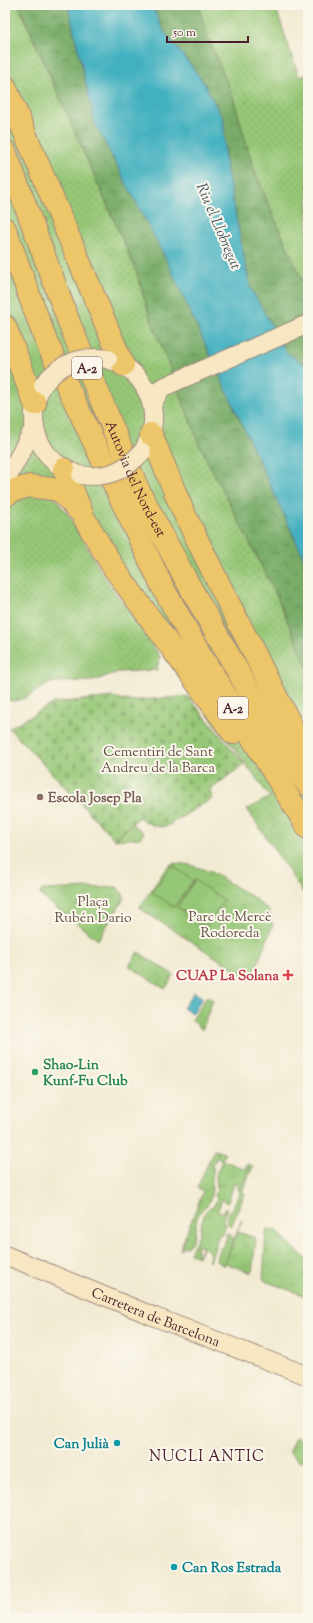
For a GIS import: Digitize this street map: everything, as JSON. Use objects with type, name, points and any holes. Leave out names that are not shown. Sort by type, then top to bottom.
[{"type":"highway","points":[[5,86],[115,362]]},
{"type":"highway","name":"Autovia del Nord-est","points":[[5,151],[70,325],[139,491],[185,578],[279,744],[308,785]]},
{"type":"highway","name":"Autovia del Nord-est","points":[[5,229],[46,341],[162,586],[203,659],[308,828]]},
{"type":"highway","points":[[5,326],[39,394]]},
{"type":"highway","points":[[146,443],[186,515],[225,596],[308,758]]},
{"type":"highway","points":[[73,472],[84,518]]},
{"type":"highway","points":[[5,496],[12,491],[29,486],[59,490],[84,518],[113,566],[254,762],[308,828]]},
{"type":"street","points":[[152,405],[161,388],[308,324]]},
{"type":"street","points":[[97,357],[115,362],[133,372],[142,382],[152,405],[154,420],[146,443],[132,463],[119,471],[101,476],[73,472],[47,454],[39,441],[34,415],[39,394],[58,370],[76,360],[97,357]]},
{"type":"street","points":[[142,382],[161,388]]},
{"type":"street","points":[[9,475],[35,426]]},
{"type":"street","points":[[9,475],[29,457],[47,454]]},
{"type":"street","name":"Carretera de Barcelona","points":[[5,1255],[155,1317],[308,1376]]},
{"type":"green space","points":[[5,5],[19,5],[136,270],[149,314],[201,448],[275,592],[308,668],[308,900],[247,809],[270,797],[167,659],[64,501],[53,495],[72,520],[102,573],[160,656],[157,670],[118,672],[93,681],[54,682],[24,698],[12,701],[5,699]]},
{"type":"green space","points":[[19,5],[68,5],[95,124],[165,257],[308,567],[308,668],[275,592],[201,448],[149,314],[136,270]]},
{"type":"green space","points":[[151,5],[198,5],[207,34],[233,97],[252,164],[308,293],[308,366],[287,353],[250,287],[225,160],[224,121],[203,81],[164,31]]},
{"type":"green space","points":[[198,5],[275,5],[299,77],[308,74],[308,293],[252,164],[233,97],[207,34]]},
{"type":"green space","name":"Cementiri de Sant Andreu de la Barca","points":[[188,696],[244,764],[209,791],[213,798],[167,826],[155,826],[139,817],[115,840],[9,728],[54,703],[112,697],[129,701]]},
{"type":"green space","points":[[132,824],[144,833],[140,838],[115,840]]},
{"type":"green space","name":"Parc de Mercè Rodoreda","points":[[173,863],[191,865],[211,872],[254,898],[269,911],[273,925],[251,980],[139,908],[167,867]]},
{"type":"green space","points":[[172,865],[193,881],[174,907],[152,892]]},
{"type":"green space","points":[[195,880],[224,900],[206,927],[177,907]]},
{"type":"green space","name":"Plaça Rubén Dario","points":[[117,887],[125,897],[98,940],[40,895],[42,890]]},
{"type":"green space","points":[[138,952],[174,975],[165,989],[129,966]]},
{"type":"green space","points":[[207,996],[213,1000],[202,1030],[192,1020]]},
{"type":"green space","points":[[214,1150],[219,1151],[212,1168],[214,1169],[212,1177],[212,1194],[210,1200],[201,1210],[196,1221],[195,1234],[191,1243],[187,1247],[183,1246],[181,1250],[180,1249],[203,1192],[197,1188]]},
{"type":"green space","points":[[219,1151],[225,1154],[222,1160],[216,1158]]},
{"type":"green space","points":[[222,1160],[244,1169],[247,1164],[250,1165],[240,1190],[237,1189],[239,1181],[234,1184],[228,1202],[226,1203],[222,1199],[218,1210],[220,1213],[227,1208],[223,1218],[225,1228],[222,1234],[219,1234],[210,1262],[208,1261],[210,1257],[209,1253],[203,1247],[198,1257],[202,1246],[197,1246],[197,1257],[190,1253],[200,1232],[200,1227],[205,1212],[210,1207],[214,1206],[217,1198],[215,1196],[217,1189],[216,1175]]},
{"type":"green space","points":[[250,1165],[253,1166],[242,1192],[245,1193],[231,1227],[227,1222],[226,1217],[228,1212],[233,1208]]},
{"type":"green space","points":[[274,1229],[308,1261],[308,1297],[265,1281],[263,1278],[266,1231],[271,1231]]},
{"type":"green space","points":[[237,1232],[256,1238],[252,1273],[225,1263]]},
{"type":"green space","points":[[227,1233],[234,1238],[224,1266],[216,1260],[221,1247],[223,1247]]},
{"type":"green space","points":[[295,1437],[308,1443],[308,1465],[302,1460],[299,1462],[289,1451]]},
{"type":"water","name":"Riu el Llobregat","points":[[68,5],[151,5],[164,31],[203,81],[224,121],[225,161],[250,287],[287,353],[308,366],[308,567],[165,257],[95,124]]},
{"type":"water","points":[[194,992],[203,998],[192,1014],[183,1008]]},
{"type":"place","name":"Escola Josep Pla","points":[[40,797]]},
{"type":"place","name":"CUAP La Solana","points":[[288,975]]},
{"type":"place","name":"Shao-Lin Kunf-Fu Club","points":[[35,1072]]},
{"type":"place","name":"Can Julià","points":[[117,1443]]},
{"type":"place","name":"Can Ros Estrada","points":[[174,1567]]},
{"type":"district","name":"NUCLI ANTIC","points":[[207,1456]]}]
